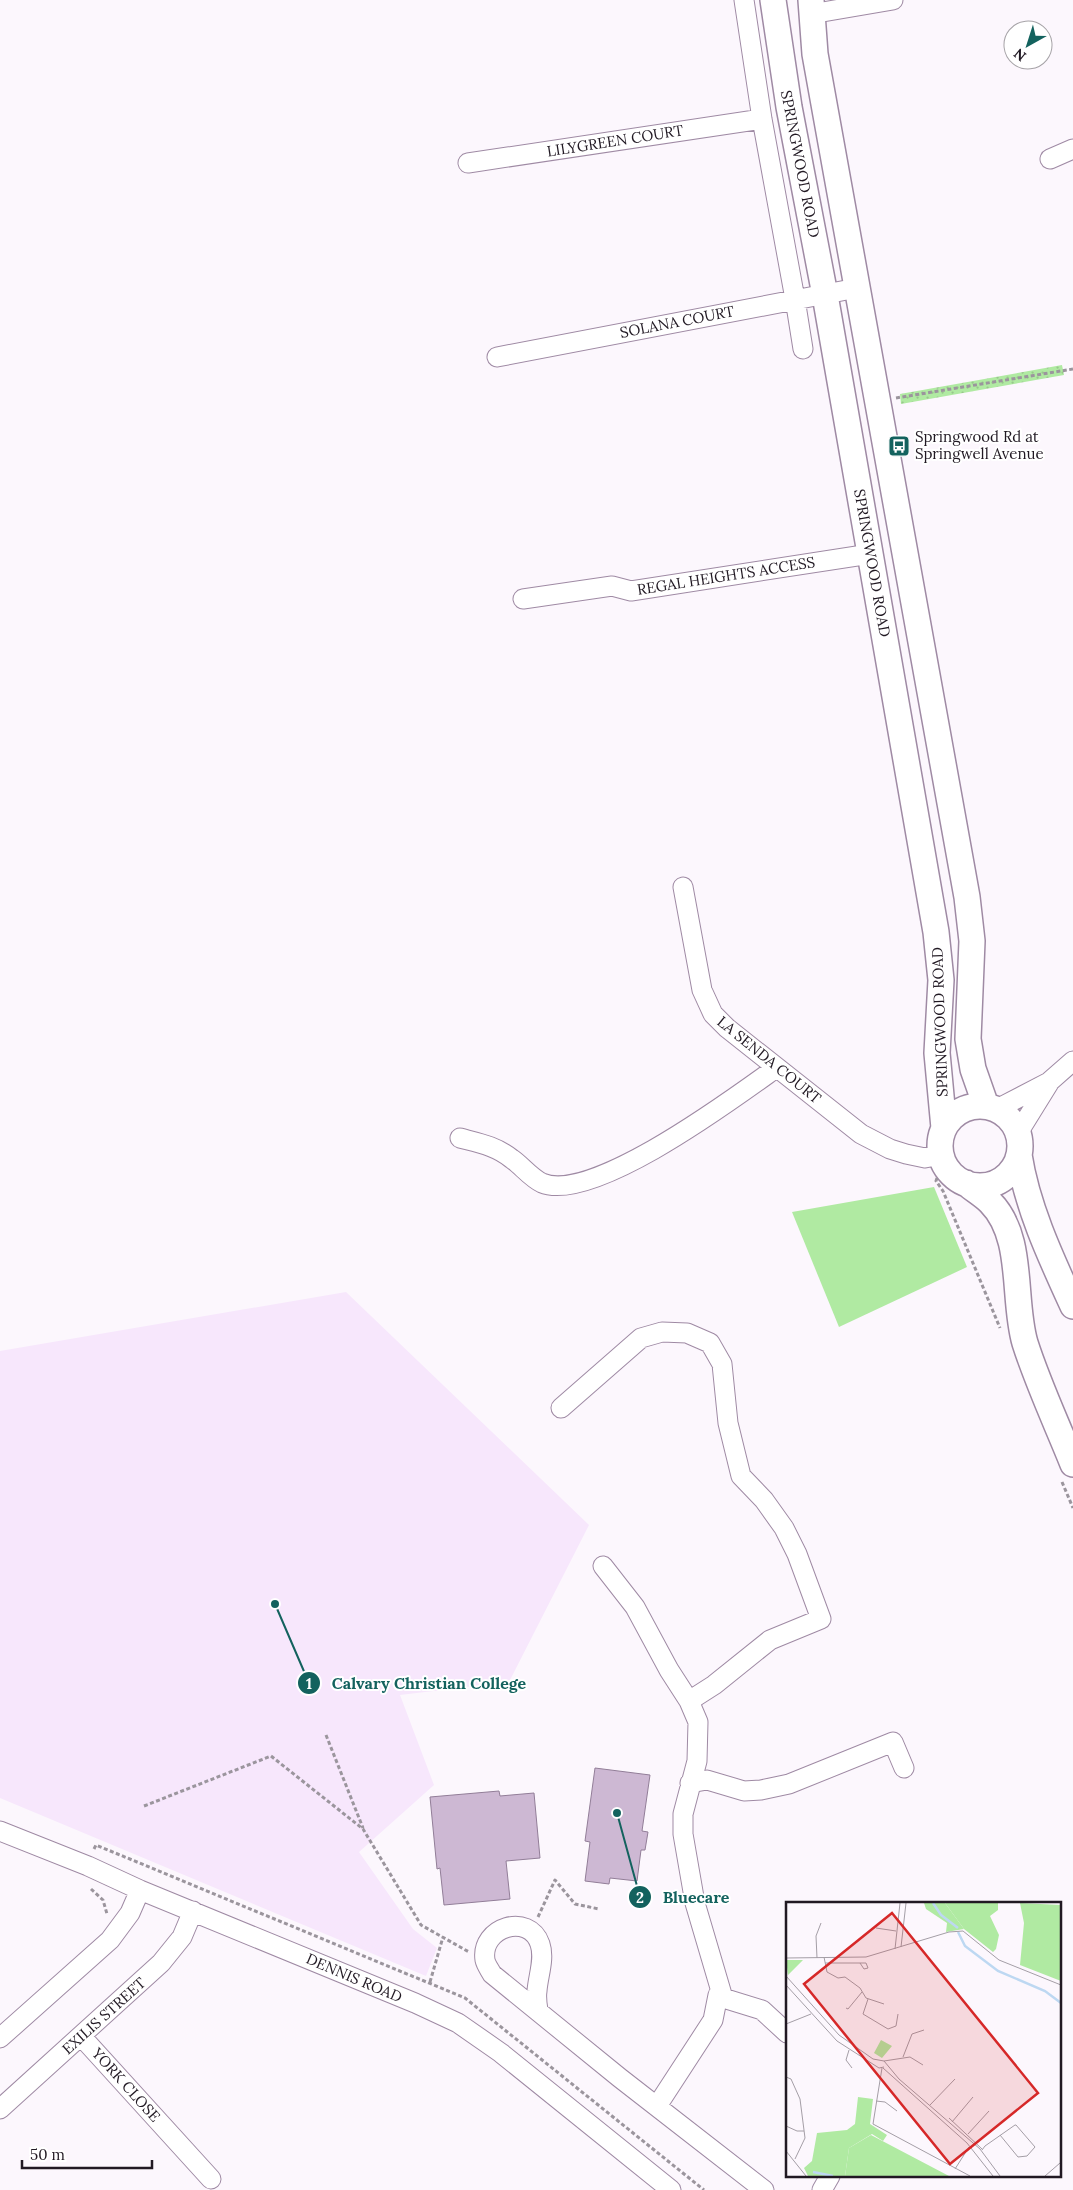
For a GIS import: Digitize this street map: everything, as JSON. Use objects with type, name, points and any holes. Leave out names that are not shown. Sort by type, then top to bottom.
[{"type":"main road","name":"SPRINGWOOD ROAD","points":[[773,0],[789,107],[825,295],[940,957],[938,1053],[944,1128]]},
{"type":"main road","name":"SPRINGWOOD ROAD","points":[[811,7],[815,54],[967,898],[972,940],[968,1039],[973,1069],[992,1108]]},
{"type":"main road","points":[[1073,1306],[1056,1269],[1023,1180],[1019,1144],[1006,1115],[992,1108],[974,1106],[961,1110],[951,1118],[944,1128],[940,1142],[941,1155],[946,1168],[955,1177],[991,1203],[1009,1233],[1014,1250],[1020,1324],[1026,1345],[1073,1464]]},
{"type":"main road","points":[[966,1184],[980,1186],[993,1184],[1005,1177],[1014,1167],[1019,1144]]},
{"type":"street","name":"SPRINGWOOD ROAD","points":[[744,0],[762,119],[796,299],[803,349]]},
{"type":"street","points":[[811,7],[894,0]]},
{"type":"street","name":"LILYGREEN COURT","points":[[468,163],[762,119]]},
{"type":"street","points":[[1050,159],[1073,149]]},
{"type":"street","name":"SOLANA COURT","points":[[497,357],[857,288]]},
{"type":"street","name":"REGAL HEIGHTS ACCESS","points":[[523,600],[612,586],[631,591],[870,554]]},
{"type":"street","name":"LA SENDA COURT","points":[[683,887],[702,990],[713,1014],[726,1028],[861,1134],[890,1149],[906,1154],[925,1158],[941,1155]]},
{"type":"street","points":[[992,1108],[1050,1082],[1073,1061]]},
{"type":"street","points":[[460,1138],[495,1147],[542,1183],[559,1185],[576,1183],[617,1169],[693,1126],[776,1068]]},
{"type":"street","points":[[1019,1144],[1050,1082]]},
{"type":"street","points":[[561,1408],[641,1338],[662,1332],[687,1333],[710,1343],[722,1364],[728,1422],[741,1476],[764,1500],[784,1528],[797,1554],[821,1619],[770,1640],[689,1701]]},
{"type":"street","points":[[603,1566],[635,1607],[669,1670],[689,1701],[698,1722],[697,1761],[683,1814],[683,1834],[695,1903],[724,1998],[762,2010],[786,2032]]},
{"type":"street","points":[[690,1784],[707,1780],[744,1790],[761,1790],[789,1784],[894,1742],[904,1768]]},
{"type":"street","name":"DENNIS ROAD","points":[[0,1831],[88,1866],[140,1890],[458,2023],[501,2054],[671,2190]]},
{"type":"street","points":[[0,2038],[110,1940],[130,1912],[140,1890]]},
{"type":"street","name":"EXILIS STREET","points":[[0,2110],[161,1964],[182,1937],[193,1911]]},
{"type":"street","points":[[538,2010],[536,1993],[542,1956],[540,1944],[531,1932],[514,1925],[501,1929],[492,1935],[487,1943],[485,1961],[492,1974],[764,2190]]},
{"type":"street","points":[[657,2106],[713,2020],[718,1995]]},
{"type":"street","name":"YORK CLOSE","points":[[81,2036],[211,2179]]},
{"type":"street","points":[[822,2190],[829,2178]]},
{"type":"path","points":[[878,401],[1073,369]]},
{"type":"path","points":[[326,1735],[364,1829],[421,1925],[485,1961]]},
{"type":"path","points":[[144,1806],[271,1756],[364,1829]]},
{"type":"path","points":[[531,1932],[555,1880],[575,1904],[599,1909]]},
{"type":"path","points":[[88,1888],[103,1900],[107,1915]]},
{"type":"path","points":[[430,1982],[443,1937]]},
{"type":"shaded area","points":[[346,1292],[589,1525],[509,1682],[400,1695],[434,1785],[359,1852],[413,1929],[437,1948],[426,1976],[0,1798],[0,1351]]},
{"type":"green space","points":[[1062,365],[1064,375],[901,404],[900,394]]},
{"type":"green space","points":[[934,1187],[967,1267],[839,1327],[792,1212]]},
{"type":"building","points":[[595,1768],[650,1775],[642,1831],[648,1832],[645,1850],[641,1850],[637,1881],[610,1878],[609,1884],[585,1881],[590,1842],[585,1841]]},
{"type":"building","points":[[499,1791],[500,1796],[534,1793],[540,1858],[506,1861],[510,1899],[444,1905],[440,1868],[437,1869],[430,1797]]},
{"type":"place","name":"Springwood Rd at Springwell Avenue","points":[[899,446]]},
{"type":"place","name":"Calvary Christian College","points":[[275,1604]]},
{"type":"place","name":"Bluecare","points":[[617,1813]]}]
